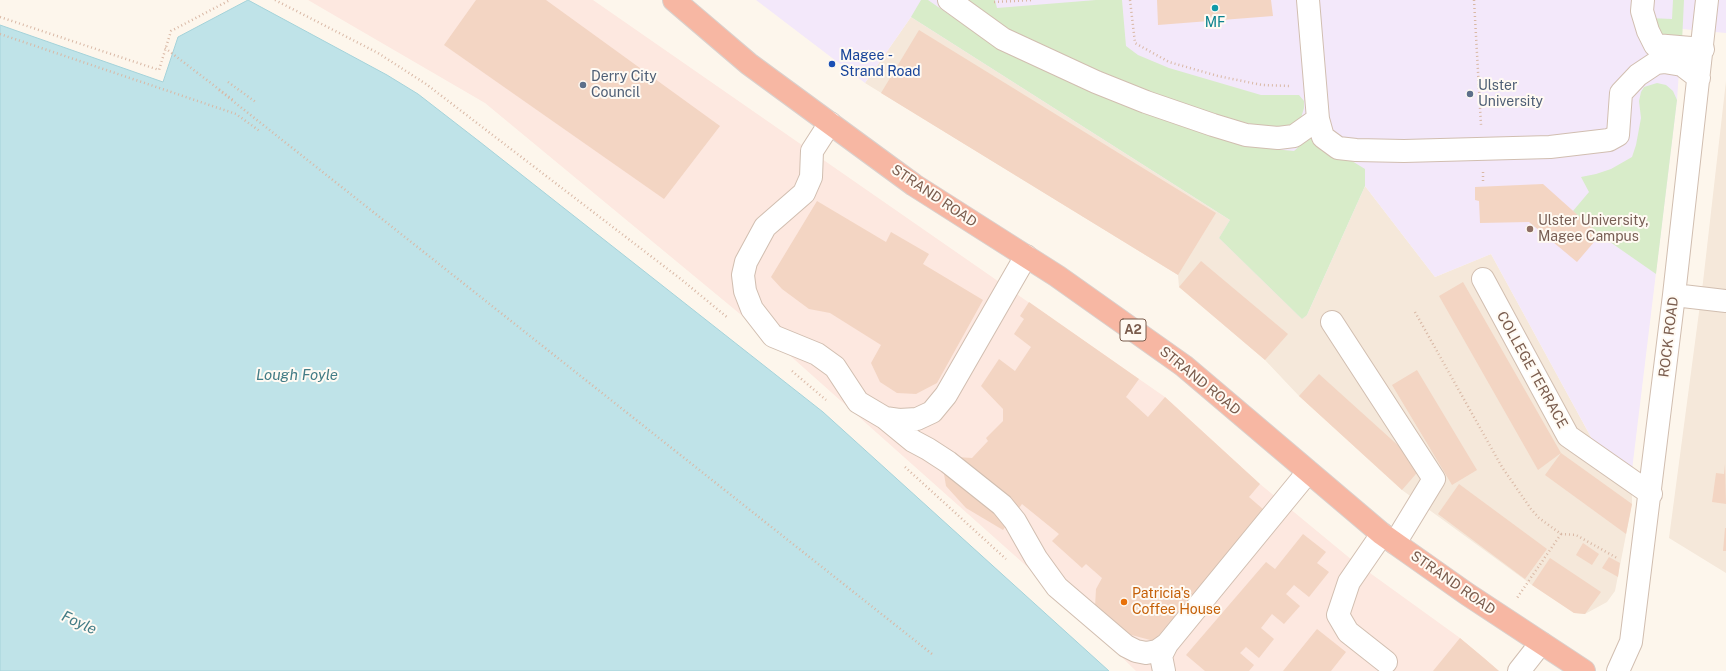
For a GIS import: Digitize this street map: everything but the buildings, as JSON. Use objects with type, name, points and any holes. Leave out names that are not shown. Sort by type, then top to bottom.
[{"type":"highway","name":"STRAND ROAD","points":[[674,0],[749,64],[914,185],[1057,276],[1184,366],[1388,538],[1503,618],[1584,671]]},
{"type":"street","points":[[949,0],[974,19],[1009,42],[1096,82],[1146,102],[1213,125],[1246,135],[1278,138],[1294,136],[1318,119]]},
{"type":"street","points":[[1308,0],[1318,119],[1324,137],[1338,148],[1404,151],[1550,147],[1609,140],[1618,134],[1622,93],[1638,75],[1656,63],[1664,62],[1682,65],[1699,78]]},
{"type":"street","points":[[1643,0],[1642,11],[1648,31],[1655,45],[1702,49]]},
{"type":"street","name":"ROCK ROAD","points":[[1618,671],[1631,642],[1651,494],[1707,0]]},
{"type":"street","points":[[830,123],[812,151],[811,177],[804,193],[765,227],[746,262],[743,275],[745,292],[752,309],[773,336],[782,341],[806,349],[835,367],[858,402],[884,418],[912,441],[948,462],[1002,505],[1015,521],[1036,558],[1057,587],[1156,671]]},
{"type":"street","points":[[884,418],[899,420],[917,419],[932,412],[946,395],[1026,256]]},
{"type":"street","name":"COLLEGE TERRACE","points":[[1482,279],[1568,436],[1651,494]]},
{"type":"street","points":[[1674,295],[1726,301]]},
{"type":"street","points":[[1332,322],[1434,479],[1388,538],[1349,582],[1338,615],[1348,632],[1386,662]]},
{"type":"street","points":[[1164,671],[1161,656],[1168,644],[1308,472]]},
{"type":"street","points":[[1519,671],[1541,643]]},
{"type":"street","points":[[1126,646],[1136,651],[1146,653],[1157,651],[1168,644]]},
{"type":"path","points":[[0,17],[159,70],[171,31],[230,0]]},
{"type":"path","points":[[274,0],[378,53],[426,84],[682,280],[730,320]]},
{"type":"path","points":[[990,2],[1033,0]]},
{"type":"path","points":[[1130,0],[1134,44],[1169,62],[1218,76],[1262,85],[1303,87],[1316,94]]},
{"type":"path","points":[[1474,0],[1482,149]]},
{"type":"path","points":[[0,34],[236,114],[261,132]]},
{"type":"path","points":[[166,48],[233,100]]},
{"type":"path","points":[[228,82],[257,103]]},
{"type":"path","points":[[219,90],[932,654]]},
{"type":"path","points":[[1415,312],[1502,467],[1531,510],[1561,534],[1576,535],[1640,571]]},
{"type":"path","points":[[790,370],[831,405]]},
{"type":"path","points":[[903,466],[1008,561]]},
{"type":"path","points":[[1503,618],[1561,534]]},
{"type":"shaded area","points":[[308,0],[593,0],[1165,397],[1260,484],[1352,560],[1460,638],[1499,671],[1136,671],[1050,587],[786,352],[485,103]]},
{"type":"shaded area","name":"Ulster University, Magee Campus","points":[[756,0],[1726,0],[1726,33],[1682,29],[1677,100],[1632,470],[1592,439],[1491,254],[1435,277],[1365,186],[1307,315],[1302,319],[1219,238],[1230,220],[911,17],[865,83]]},
{"type":"shaded area","points":[[911,17],[1230,220],[1307,315],[1365,186],[1435,277],[1491,254],[1592,439],[1632,470],[1632,504],[1615,591],[1607,602],[1585,614],[1574,613],[1532,585],[1402,490],[1299,396],[1265,360],[1179,287],[1178,275],[865,83]]},
{"type":"shaded area","points":[[1726,81],[1726,573],[1669,538],[1703,282]]},
{"type":"green space","points":[[921,0],[928,0],[980,36],[1003,49],[1231,138],[1273,149],[1294,151],[1311,136],[1365,169],[1365,186],[1307,315],[1302,319],[1219,238],[1230,220],[911,17]]},
{"type":"green space","points":[[965,0],[995,0],[997,8],[1096,0],[1122,0],[1126,46],[1138,55],[1169,68],[1261,95],[1299,95],[1304,101],[1304,108],[1301,118],[1293,125],[1281,130],[1242,122],[1196,109],[1123,85],[1022,40]]},
{"type":"green space","points":[[1673,0],[1684,0],[1682,42],[1656,39],[1649,18],[1672,19]]},
{"type":"green space","points":[[1657,83],[1666,85],[1673,91],[1677,100],[1656,274],[1600,235],[1573,211],[1589,192],[1581,177],[1611,169],[1632,157],[1641,118],[1639,101],[1641,92],[1644,87]]},
{"type":"water","name":"Lough Foyle","points":[[248,0],[387,75],[418,94],[480,142],[823,412],[1109,671],[0,671],[0,25],[163,82],[178,37]]},
{"type":"place","name":"MF","points":[[1215,8]]},
{"type":"place","name":"Magee - Strand Road","points":[[832,64]]},
{"type":"place","name":"Derry City Council","points":[[583,85]]},
{"type":"place","name":"Ulster University","points":[[1470,94]]},
{"type":"place","name":"Ulster University, Magee Campus","points":[[1530,229]]},
{"type":"place","name":"Patricia's Coffee House","points":[[1124,602]]},
{"type":"water label","name":"Foyle","points":[[79,623]]}]
